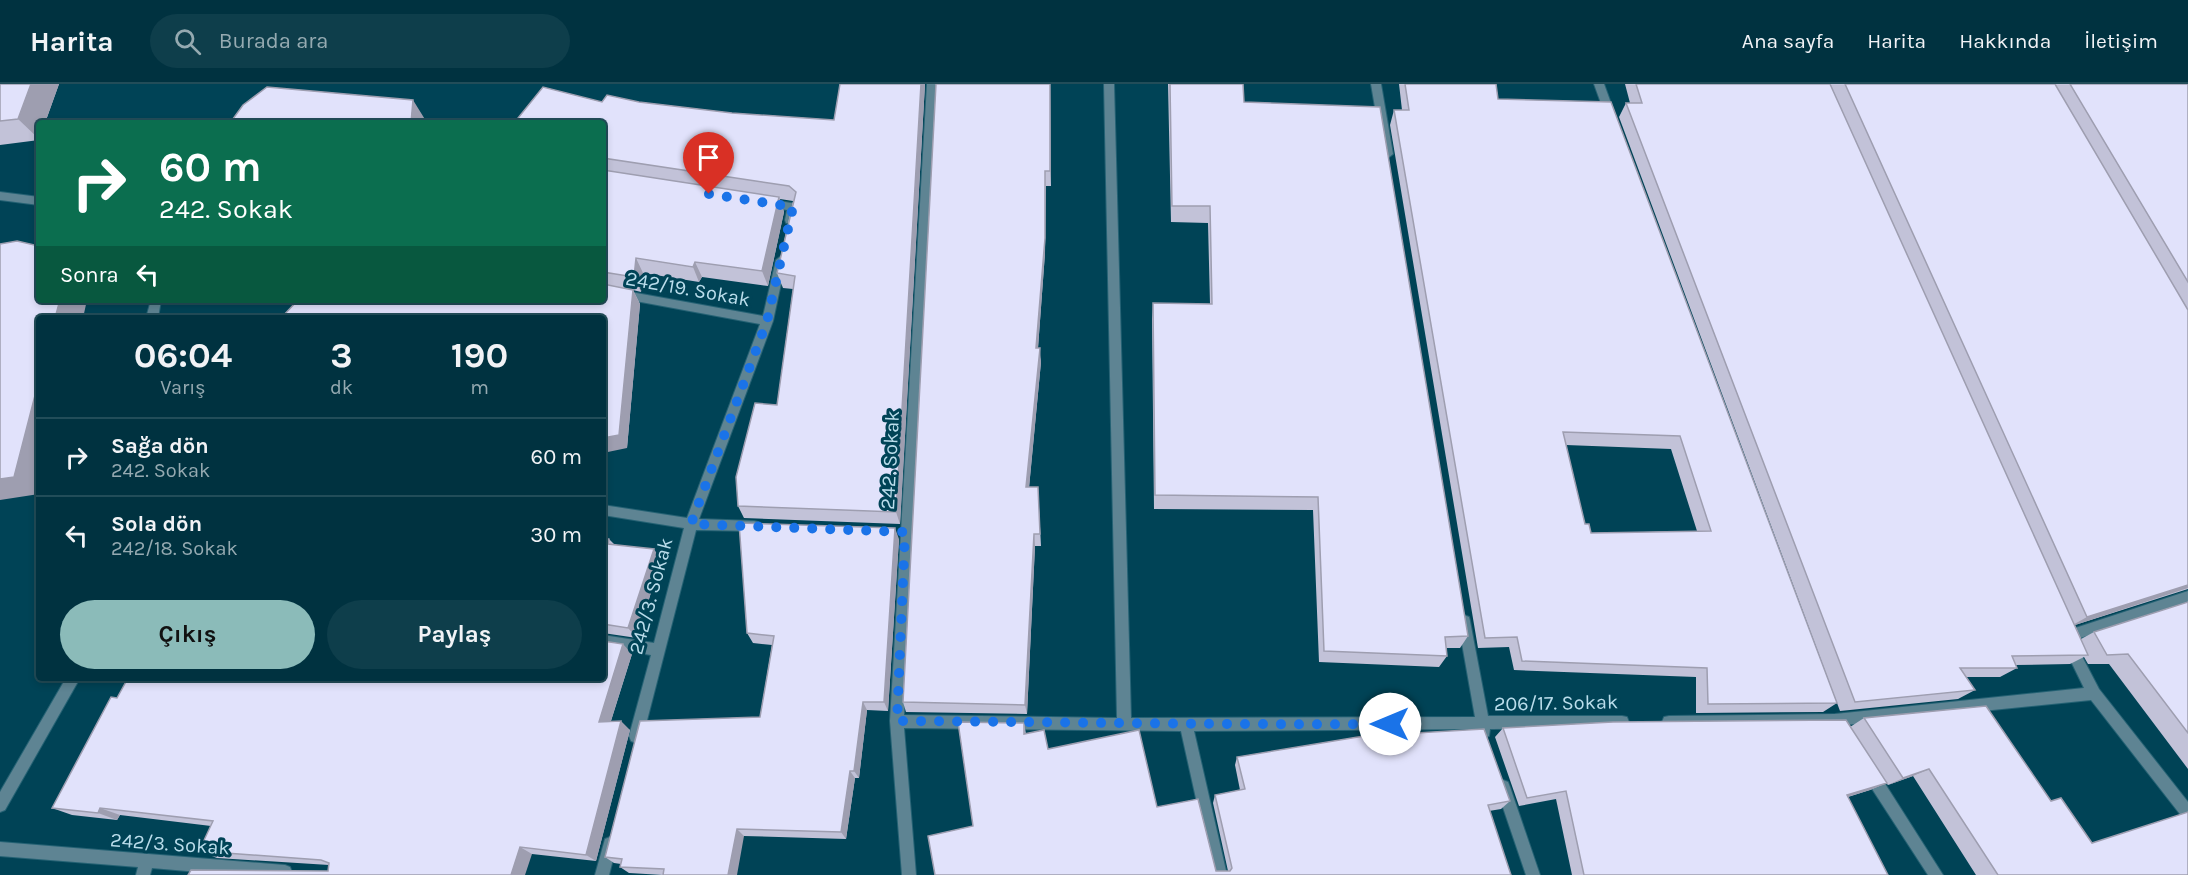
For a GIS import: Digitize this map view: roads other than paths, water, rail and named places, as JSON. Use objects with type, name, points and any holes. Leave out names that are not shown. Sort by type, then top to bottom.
[{"type":"street","name":"242. Sokak","points":[[909,875],[897,721],[899,532],[932,84]]},
{"type":"street","points":[[1109,84],[1124,723]]},
{"type":"street","points":[[1376,84],[1390,167]]},
{"type":"street","points":[[1599,84],[1615,129]]},
{"type":"street","points":[[0,196],[36,201]]},
{"type":"street","points":[[760,202],[793,207],[788,230]]},
{"type":"street","name":"242/3. Sokak","points":[[632,752],[691,524],[767,321],[783,253]]},
{"type":"street","name":"242/19. Sokak","points":[[606,292],[767,321]]},
{"type":"street","points":[[606,510],[691,524],[762,526]]},
{"type":"street","points":[[2188,597],[2063,631],[2094,693],[2188,813]]},
{"type":"street","points":[[1462,605],[1481,723],[1488,745]]},
{"type":"street","points":[[606,642],[657,650]]},
{"type":"street","points":[[0,805],[71,681]]},
{"type":"street","points":[[1658,722],[1835,719],[2094,693]]},
{"type":"street","name":"206/17. Sokak","points":[[897,721],[1186,725],[1634,722]]},
{"type":"street","points":[[1186,725],[1220,875]]},
{"type":"street","points":[[1860,759],[1936,875]]},
{"type":"street","points":[[1500,778],[1533,875]]},
{"type":"street","points":[[602,875],[613,830]]},
{"type":"street","name":"242/3. Sokak","points":[[0,849],[145,869],[301,873]]}]
